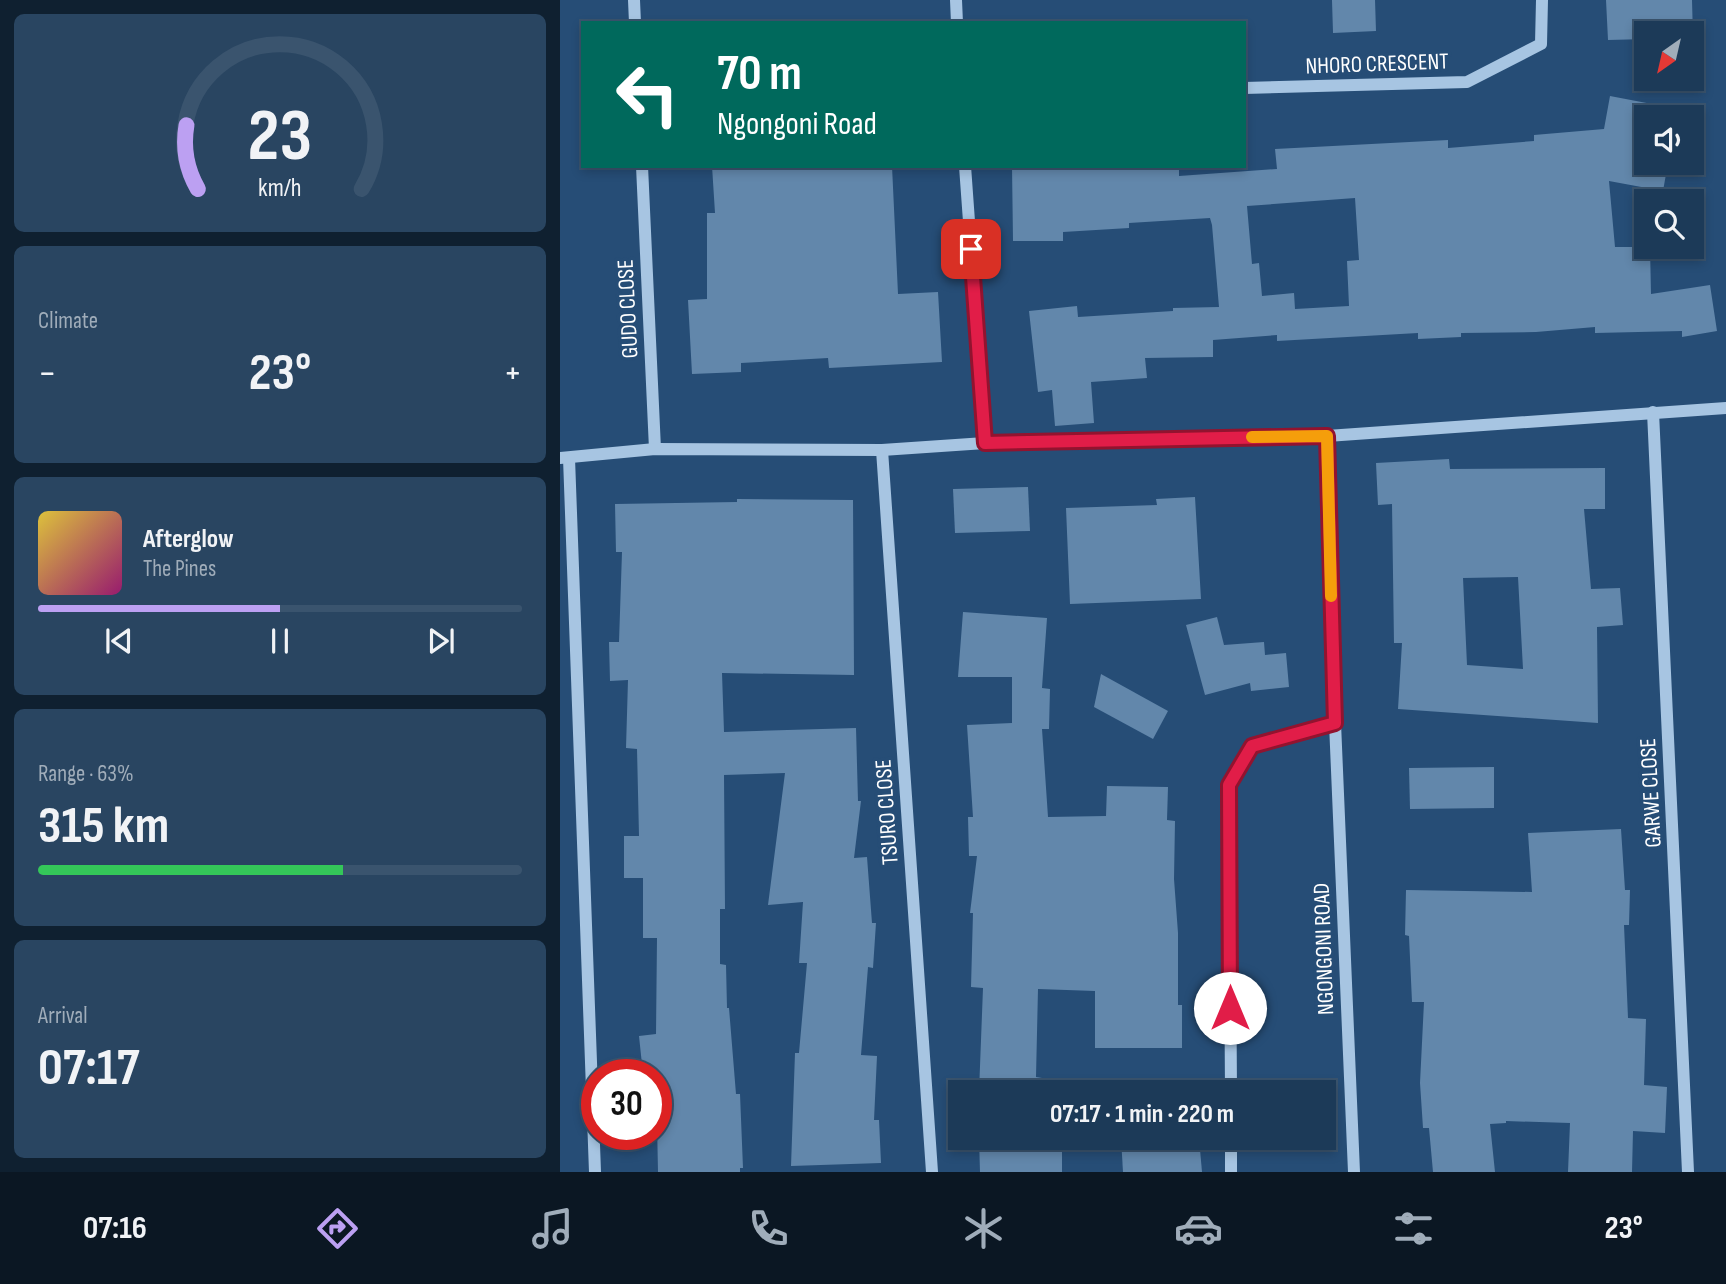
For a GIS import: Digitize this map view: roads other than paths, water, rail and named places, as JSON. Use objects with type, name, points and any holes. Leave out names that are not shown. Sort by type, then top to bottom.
[{"type":"street","points":[[634,0],[635,21]]},
{"type":"street","points":[[956,0],[957,21]]},
{"type":"street","name":"NHORO CRESCENT","points":[[1246,88],[1466,82],[1541,44],[1542,0]]},
{"type":"street","name":"GUDO CLOSE","points":[[642,168],[655,449]]},
{"type":"street","points":[[965,168],[985,443]]},
{"type":"street","points":[[595,1172],[564,458],[655,449],[882,450],[985,443],[1327,436],[1726,408]]},
{"type":"street","name":"GARWE CLOSE","points":[[1653,412],[1688,1172]]},
{"type":"street","name":"NGONGONI ROAD","points":[[1327,436],[1335,723],[1354,1172]]},
{"type":"street","name":"TSURO CLOSE","points":[[882,450],[932,1172]]},
{"type":"street","points":[[1231,1080],[1229,785],[1252,746],[1335,723]]},
{"type":"street","points":[[1231,1150],[1231,1172]]}]
